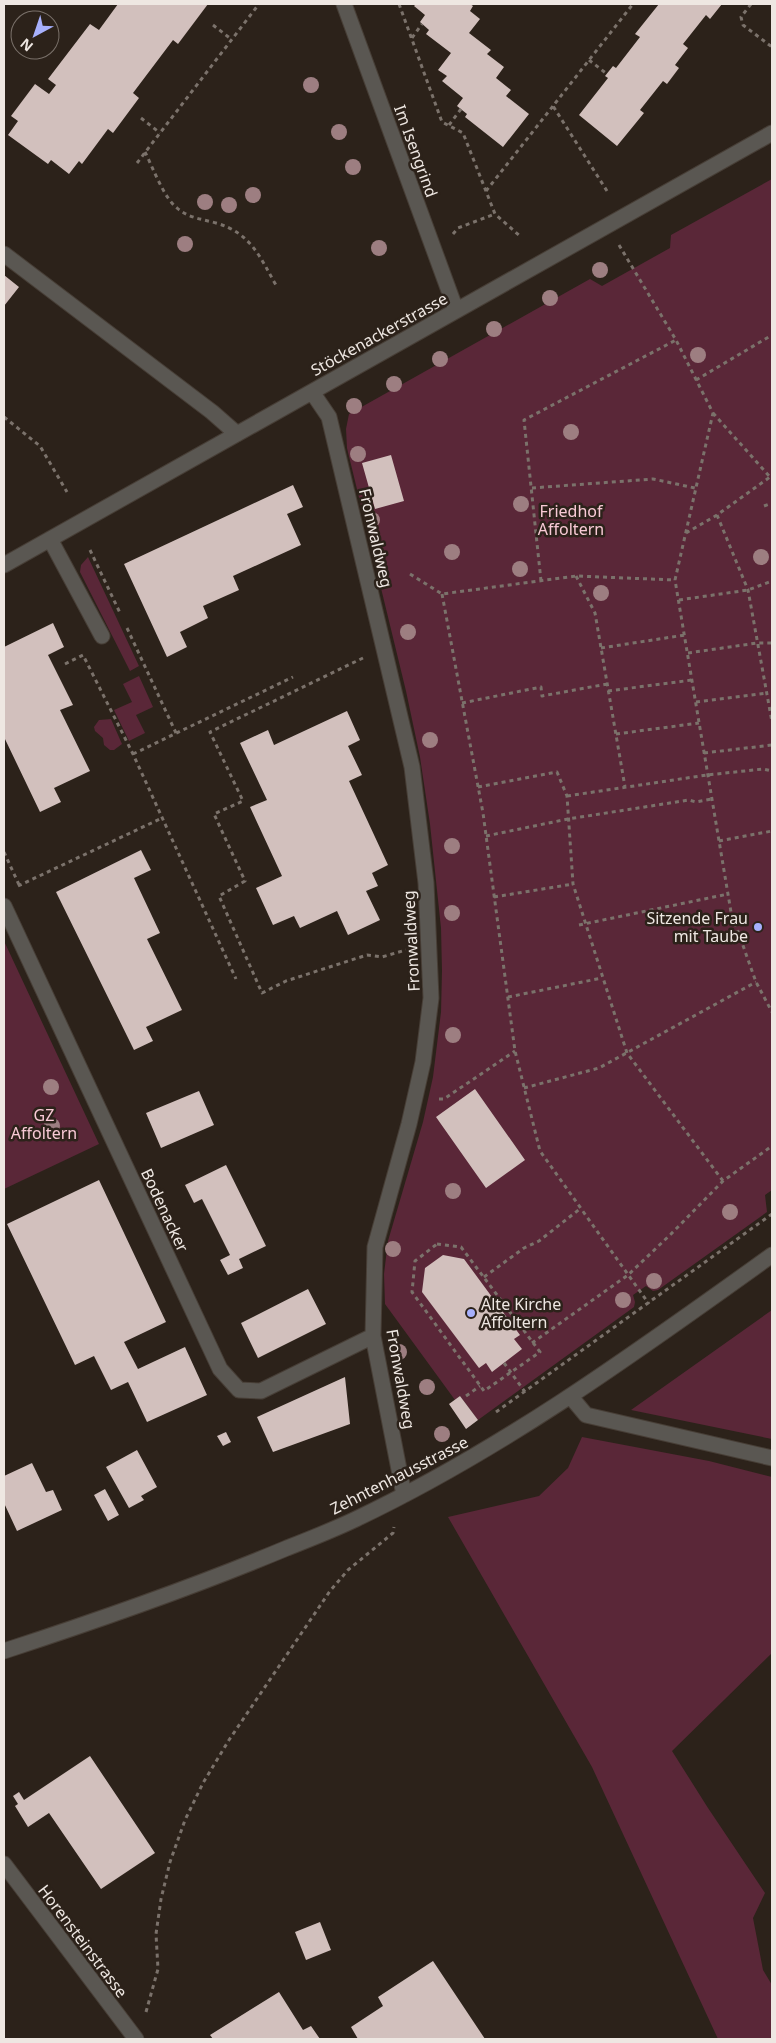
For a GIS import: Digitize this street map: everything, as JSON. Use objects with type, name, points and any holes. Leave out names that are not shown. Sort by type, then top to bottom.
[{"type":"street","name":"Im Isengrind","points":[[344,4],[456,310]]},
{"type":"street","name":"Stöckenackerstrasse","points":[[4,565],[772,133]]},
{"type":"street","points":[[4,254],[212,412],[237,434]]},
{"type":"street","name":"Fronwaldweg","points":[[312,392],[329,417],[412,767],[426,883],[432,998],[416,1097],[376,1247],[373,1336],[404,1495]]},
{"type":"street","points":[[50,539],[102,636]]},
{"type":"street","name":"Bodenacker","points":[[4,906],[220,1369],[239,1390],[261,1391],[373,1336]]},
{"type":"street","name":"Zehntenhausstrasse","points":[[4,1651],[209,1581],[354,1520],[404,1495],[480,1453],[571,1397],[772,1255]]},
{"type":"street","points":[[571,1397],[586,1415],[772,1458]]},
{"type":"street","name":"Horensteinstrasse","points":[[4,1864],[130,2037]]},
{"type":"path","points":[[137,163],[259,4]]},
{"type":"path","points":[[399,4],[442,122],[463,133],[495,214],[521,237]]},
{"type":"path","points":[[486,192],[633,4]]},
{"type":"path","points":[[751,4],[742,17],[743,24],[772,47]]},
{"type":"path","points":[[412,38],[422,24]]},
{"type":"path","points":[[213,25],[231,39]]},
{"type":"path","points":[[589,60],[608,74]]},
{"type":"path","points":[[554,106],[607,191]]},
{"type":"path","points":[[449,125],[461,109]]},
{"type":"path","points":[[142,118],[160,133]]},
{"type":"path","points":[[145,152],[172,203],[187,215],[235,230],[243,236],[253,245],[277,287]]},
{"type":"path","points":[[448,240],[458,228],[495,214]]},
{"type":"path","points":[[607,226],[676,340],[713,413],[771,477],[717,515],[685,533]]},
{"type":"path","points":[[696,380],[772,335]]},
{"type":"path","points":[[541,581],[524,420],[676,340]]},
{"type":"path","points":[[713,413],[675,580],[731,912],[756,982],[772,1012]]},
{"type":"path","points":[[4,417],[40,446],[67,492]]},
{"type":"path","points":[[532,488],[653,479],[695,488]]},
{"type":"path","points":[[764,506],[772,503]]},
{"type":"path","points":[[717,515],[748,590],[772,722]]},
{"type":"path","points":[[90,550],[176,733]]},
{"type":"path","points":[[410,574],[442,594],[576,576],[675,580]]},
{"type":"path","points":[[576,576],[594,614],[625,787]]},
{"type":"path","points":[[679,600],[748,590],[772,581]]},
{"type":"path","points":[[442,594],[486,836],[515,1051],[540,1151],[649,1304]]},
{"type":"path","points":[[600,648],[685,635]]},
{"type":"path","points":[[688,653],[758,643],[772,643]]},
{"type":"path","points":[[384,648],[210,732],[243,801],[214,814],[245,881],[219,896],[262,993],[286,981],[367,955],[382,957],[429,944]]},
{"type":"path","points":[[65,664],[83,655],[134,754],[236,979]]},
{"type":"path","points":[[134,754],[293,677]]},
{"type":"path","points":[[608,690],[692,680]]},
{"type":"path","points":[[462,702],[541,687],[542,696],[607,684]]},
{"type":"path","points":[[696,702],[767,693]]},
{"type":"path","points":[[616,734],[699,723]]},
{"type":"path","points":[[704,753],[772,745]]},
{"type":"path","points":[[566,796],[707,775],[763,769],[772,771]]},
{"type":"path","points":[[478,787],[557,772],[566,796],[573,884],[627,1053],[723,1181]]},
{"type":"path","points":[[486,836],[689,800],[696,802],[712,799]]},
{"type":"path","points":[[11,889],[162,818]]},
{"type":"path","points":[[719,841],[772,831]]},
{"type":"path","points":[[494,897],[573,884]]},
{"type":"path","points":[[578,925],[728,894]]},
{"type":"path","points":[[508,997],[602,978]]},
{"type":"path","points":[[524,1088],[599,1068],[756,982]]},
{"type":"path","points":[[416,1097],[444,1099],[515,1051]]},
{"type":"path","points":[[532,1343],[628,1274],[723,1181],[772,1146]]},
{"type":"path","points":[[484,1277],[524,1248],[539,1241],[581,1208]]},
{"type":"path","points":[[494,1413],[649,1304],[772,1214]]},
{"type":"path","points":[[437,1244],[461,1247],[532,1343],[540,1352],[484,1391],[412,1292],[415,1261],[437,1244]]},
{"type":"path","points":[[504,1363],[524,1392]]},
{"type":"path","points":[[466,1396],[480,1386]]},
{"type":"path","points":[[130,2037],[145,2017],[158,1969],[156,1934],[161,1899],[170,1862],[185,1820],[203,1783],[229,1740],[330,1590],[348,1570],[393,1533]]},
{"type":"green space","name":"Friedhof Affoltern","points":[[772,179],[772,1190],[765,1195],[767,1212],[658,1290],[653,1291],[646,1286],[633,1295],[634,1307],[478,1420],[460,1396],[455,1400],[385,1304],[384,1274],[388,1241],[423,1122],[433,1077],[441,1012],[441,928],[430,824],[420,757],[406,691],[347,448],[346,429],[349,414],[590,279],[602,286],[670,248],[671,235]]},
{"type":"green space","points":[[88,557],[139,666],[130,671],[80,572],[81,565]]},
{"type":"green space","points":[[139,676],[153,707],[136,715],[145,733],[129,741],[114,710],[132,702],[123,684]]},
{"type":"green space","points":[[111,719],[122,744],[114,750],[110,750],[104,745],[103,738],[95,731],[94,727],[99,720]]},
{"type":"green space","name":"GZ Affoltern","points":[[4,941],[99,1144],[4,1189]]},
{"type":"green space","points":[[772,1310],[772,1439],[631,1410]]},
{"type":"green space","points":[[582,1437],[709,1461],[772,1477],[772,1653],[672,1751],[765,1893],[753,1918],[763,1970],[772,1985],[772,2039],[718,2039],[592,1767],[448,1517],[539,1496],[568,1468]]},
{"type":"building","points":[[118,4],[208,4],[178,44],[173,40],[133,93],[139,98],[113,133],[108,129],[82,164],[79,161],[69,174],[51,160],[48,164],[8,135],[18,121],[11,116],[35,84],[49,94],[56,85],[48,79],[90,24],[99,30]]},
{"type":"building","points":[[416,4],[470,4],[473,6],[470,11],[480,19],[469,33],[491,50],[487,54],[504,67],[496,78],[511,90],[506,96],[529,114],[503,147],[465,117],[467,114],[457,106],[463,98],[442,81],[447,76],[438,70],[451,53],[426,34],[429,30],[420,22],[425,15],[414,6]]},
{"type":"building","points":[[659,4],[722,4],[710,19],[706,15],[683,44],[688,48],[675,65],[679,68],[667,84],[663,81],[640,110],[644,113],[617,146],[579,115],[608,78],[605,76],[613,66],[616,68],[640,37],[635,34]]},
{"type":"building","points":[[4,275],[19,287],[4,306]]},
{"type":"building","points":[[391,455],[404,501],[375,509],[362,463]]},
{"type":"building","points":[[293,485],[303,507],[287,514],[301,545],[233,576],[239,590],[203,606],[208,618],[180,632],[187,647],[167,657],[124,564]]},
{"type":"building","points":[[53,623],[64,647],[48,655],[73,705],[60,710],[90,771],[54,788],[61,802],[40,812],[4,737],[4,647]]},
{"type":"building","points":[[347,711],[360,740],[348,746],[362,775],[349,781],[388,865],[372,873],[378,886],[366,891],[380,920],[348,935],[337,911],[300,928],[294,916],[273,925],[256,888],[282,876],[250,807],[267,800],[240,743],[268,730],[274,745]]},
{"type":"building","points":[[141,850],[151,870],[134,878],[160,933],[147,939],[182,1010],[146,1027],[153,1041],[134,1050],[56,892]]},
{"type":"building","points":[[475,1089],[525,1160],[486,1188],[436,1117]]},
{"type":"building","points":[[199,1091],[214,1125],[161,1148],[146,1113]]},
{"type":"building","points":[[226,1165],[266,1246],[239,1259],[243,1268],[228,1275],[220,1260],[230,1255],[202,1199],[194,1203],[185,1185]]},
{"type":"building","points":[[99,1180],[166,1322],[124,1342],[138,1369],[185,1347],[207,1395],[147,1422],[128,1382],[111,1390],[94,1356],[75,1365],[7,1224]]},
{"type":"building","name":"Alte Kirche Affoltern","points":[[443,1255],[464,1259],[520,1335],[514,1339],[522,1349],[492,1372],[486,1363],[479,1368],[422,1292],[425,1268]]},
{"type":"building","points":[[308,1289],[326,1324],[258,1358],[241,1323]]},
{"type":"building","points":[[345,1377],[350,1424],[273,1452],[257,1417]]},
{"type":"building","points":[[460,1396],[478,1420],[466,1429],[449,1404]]},
{"type":"building","points":[[226,1432],[231,1442],[223,1446],[217,1436]]},
{"type":"building","points":[[137,1450],[157,1487],[141,1496],[144,1500],[129,1508],[106,1467]]},
{"type":"building","points":[[32,1463],[46,1492],[53,1490],[62,1510],[17,1531],[4,1503],[4,1476]]},
{"type":"building","points":[[105,1489],[119,1515],[108,1521],[94,1495]]},
{"type":"building","points":[[90,1756],[155,1853],[101,1889],[49,1813],[28,1827],[15,1806],[18,1804],[13,1796],[19,1792],[24,1800]]},
{"type":"building","points":[[320,1922],[331,1950],[306,1960],[295,1932]]},
{"type":"building","points":[[433,1961],[485,2039],[358,2039],[351,2027],[383,2006],[378,1997]]},
{"type":"building","points":[[279,1992],[303,2030],[311,2026],[320,2039],[213,2039],[210,2035]]},
{"type":"place","name":"Sitzende Frau mit Taube","points":[[758,927]]},
{"type":"place","name":"Alte Kirche Affoltern","points":[[471,1313]]}]
